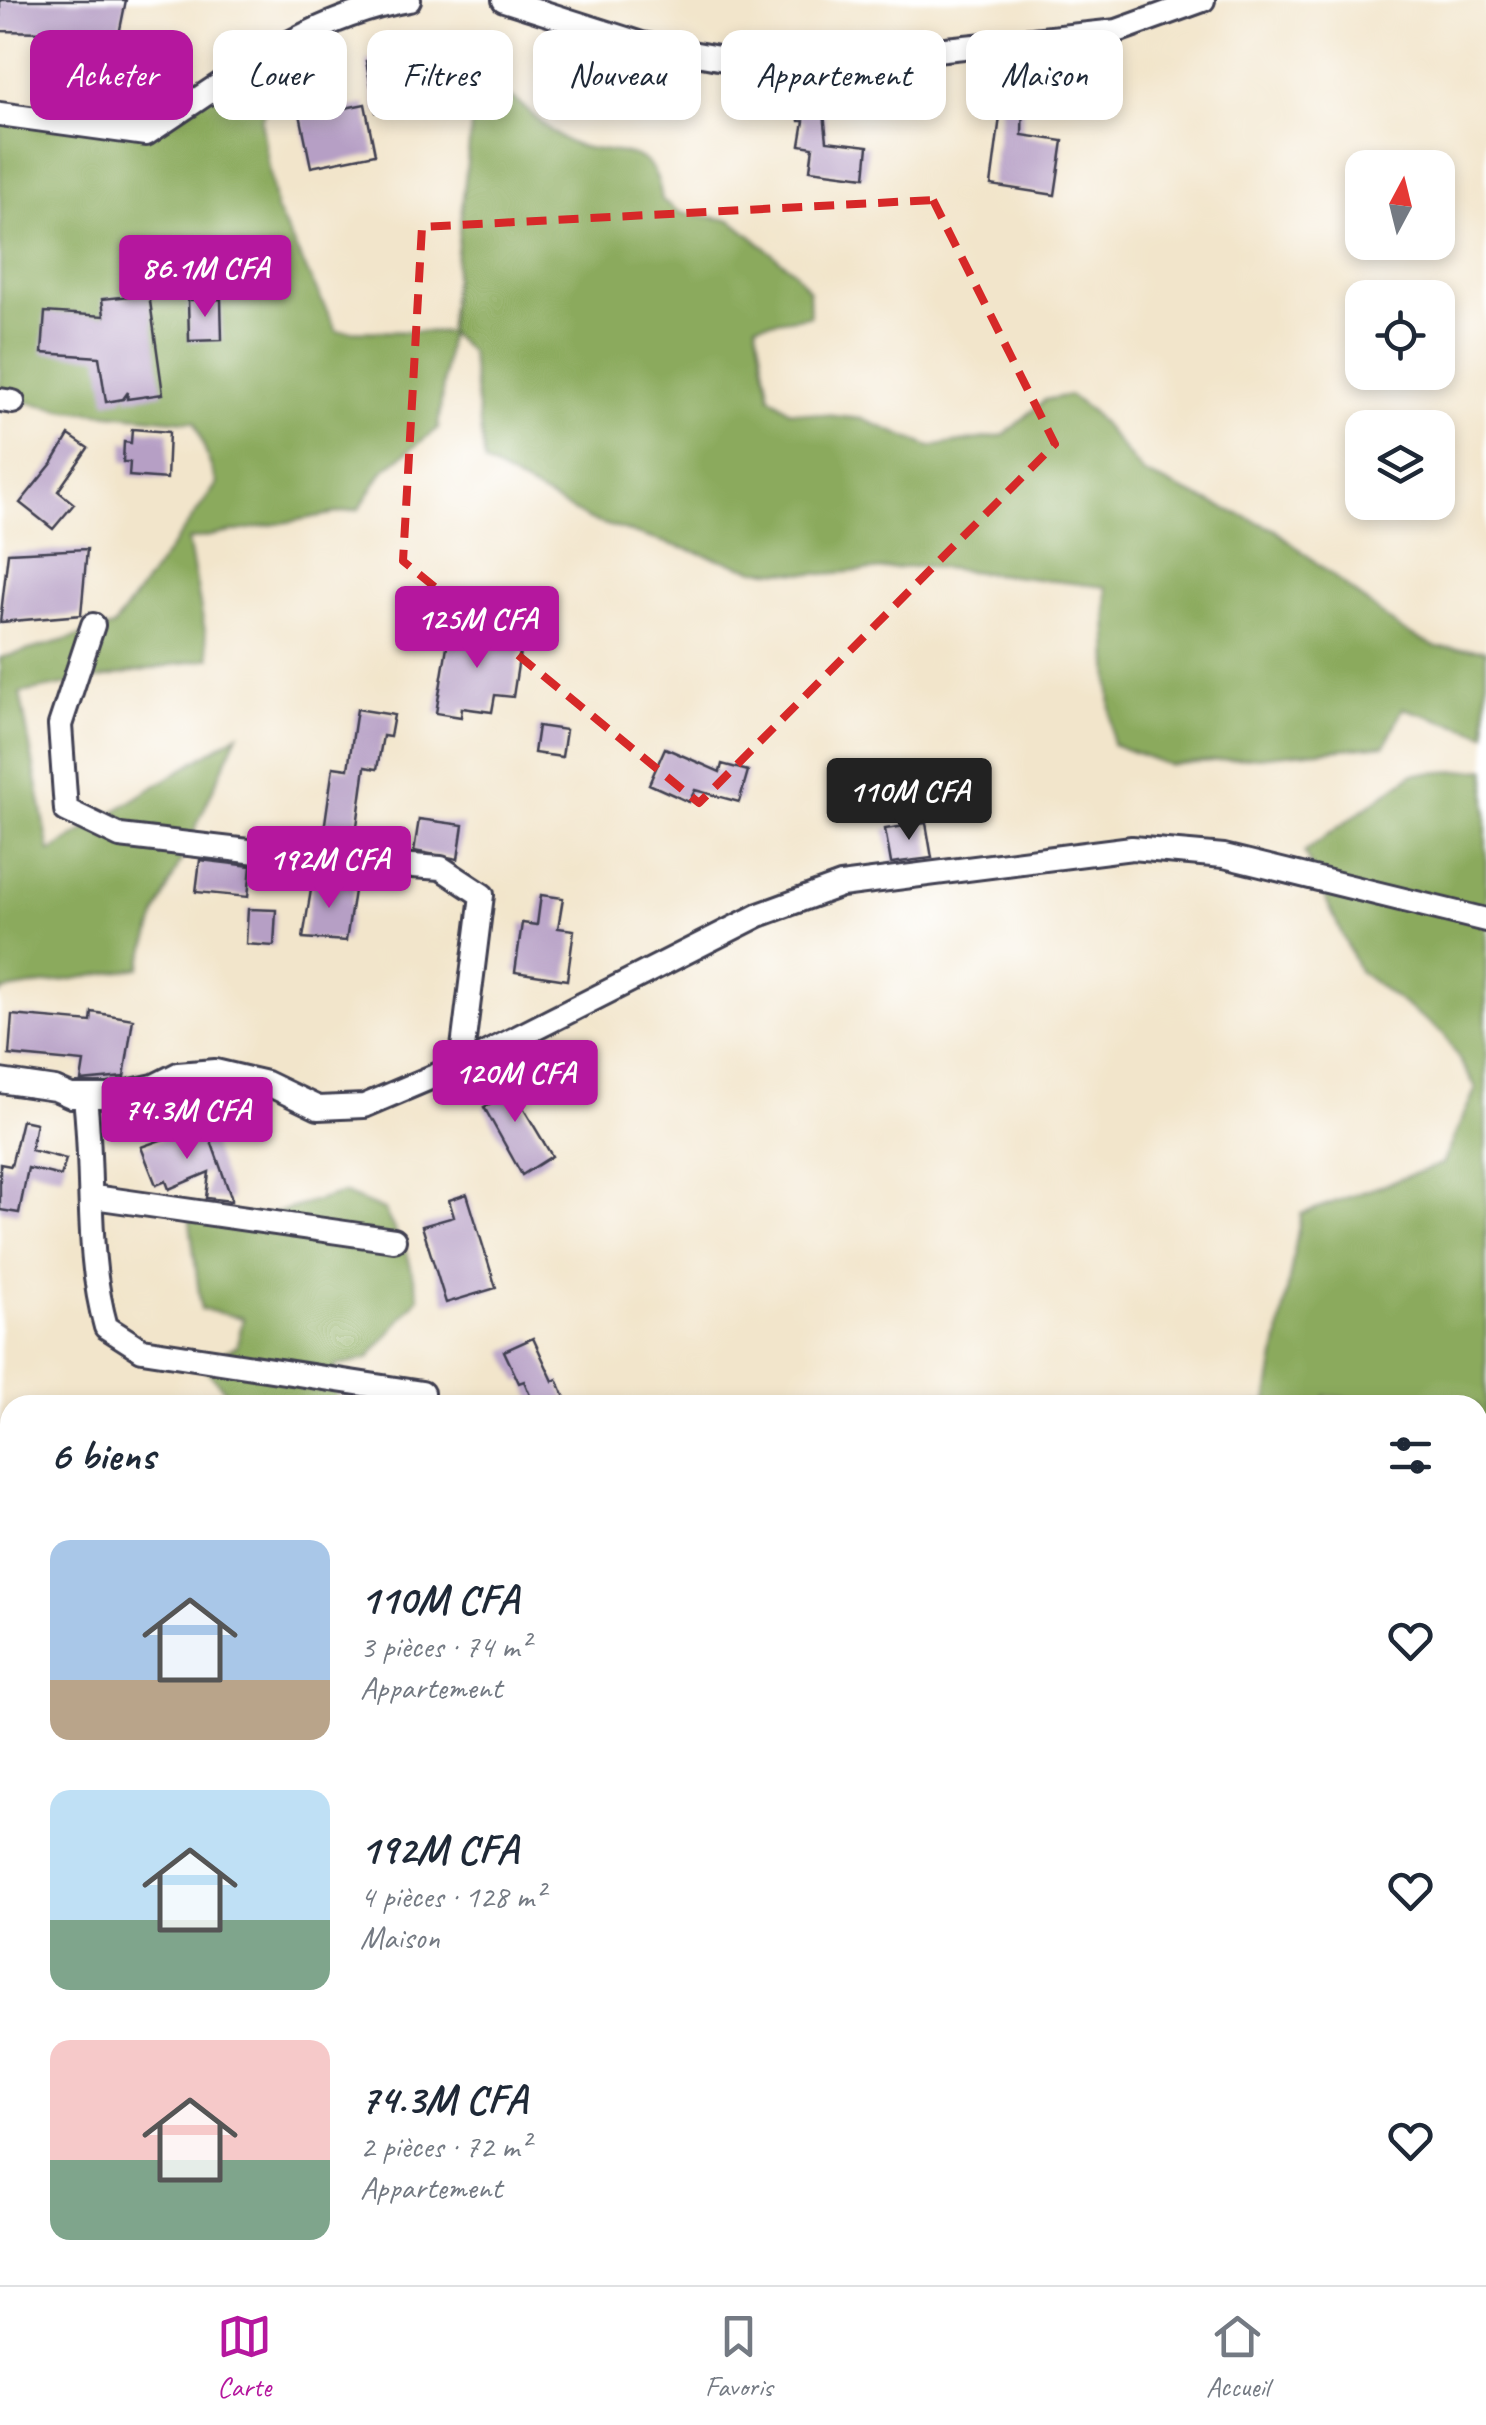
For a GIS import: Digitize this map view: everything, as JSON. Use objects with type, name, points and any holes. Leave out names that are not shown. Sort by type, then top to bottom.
[{"type":"street","points":[[0,114],[146,134],[295,36],[368,7],[409,0]]},
{"type":"street","points":[[504,0],[642,44],[838,80],[908,53],[1118,31],[1203,0]]},
{"type":"street","points":[[92,625],[60,725],[66,810],[120,836],[326,860],[441,868],[482,895],[461,1064]]},
{"type":"street","points":[[0,1082],[85,1098],[154,1086],[178,1074],[215,1071],[266,1083],[318,1108],[364,1106],[461,1064],[759,915],[841,885],[1132,848],[1224,856],[1486,920]]},
{"type":"street","points":[[85,1098],[94,1196],[92,1277],[106,1327],[142,1350],[422,1393]]},
{"type":"street","points":[[94,1196],[394,1240]]},
{"type":"highlighted area","points":[[933,200],[1055,444],[699,803],[403,561],[422,227]]},
{"type":"green space","points":[[213,90],[213,120],[261,120],[276,209],[337,331],[448,332],[472,120],[513,120],[513,98],[533,115],[533,120],[567,142],[643,159],[658,181],[662,200],[681,213],[731,220],[794,271],[809,291],[810,316],[756,324],[770,396],[790,411],[862,419],[930,447],[1004,435],[1045,400],[1069,395],[1092,412],[1144,474],[1274,529],[1401,630],[1436,647],[1486,650],[1486,734],[1403,708],[1385,745],[1168,765],[1112,744],[1106,587],[926,566],[822,574],[755,570],[590,520],[485,463],[470,352],[449,333],[438,428],[384,470],[359,509],[188,540],[210,658],[20,693],[50,852],[238,734],[157,913],[140,968],[2,991],[0,995],[0,658],[113,627],[217,484],[195,422],[67,410],[0,397],[0,114],[146,134],[167,120],[193,120],[193,103]]},
{"type":"green space","points":[[1486,769],[1486,1395],[1268,1395],[1301,1214],[1442,1164],[1476,1088],[1444,1034],[1359,971],[1304,852],[1413,774]]},
{"type":"green space","points":[[343,1193],[384,1210],[408,1256],[419,1297],[368,1359],[335,1366],[337,1395],[229,1395],[200,1363],[237,1346],[243,1318],[201,1309],[189,1214],[265,1216]]},
{"type":"building","points":[[0,0],[126,0],[120,30],[0,31]]},
{"type":"building","points":[[365,104],[375,154],[311,167],[301,120],[347,120],[347,108]]},
{"type":"building","points":[[825,120],[827,141],[868,146],[865,177],[810,170],[813,147],[800,145],[804,121],[799,121]]},
{"type":"building","points":[[1000,120],[1022,120],[1022,135],[1063,141],[1055,195],[991,185]]},
{"type":"building","points":[[149,294],[163,394],[127,399],[128,392],[123,399],[106,402],[99,357],[42,353],[45,312],[104,316],[102,299]]},
{"type":"building","points":[[221,299],[222,340],[189,341],[188,300]]},
{"type":"building","points":[[132,429],[169,432],[167,479],[129,476],[130,462],[123,462],[124,442],[131,443]]},
{"type":"building","points":[[69,435],[88,448],[58,491],[74,504],[53,529],[20,503]]},
{"type":"building","points":[[87,549],[81,615],[0,622],[8,553]]},
{"type":"building","points":[[450,628],[522,639],[513,697],[495,695],[492,712],[462,708],[461,717],[436,713]]},
{"type":"building","points":[[357,709],[394,715],[390,737],[383,736],[377,769],[365,767],[355,841],[323,837],[333,767],[348,769]]},
{"type":"building","points":[[538,726],[566,730],[562,757],[534,753]]},
{"type":"building","points":[[665,748],[720,772],[722,764],[748,771],[739,802],[695,790],[689,802],[649,784]]},
{"type":"building","points":[[419,819],[463,825],[458,859],[414,851]]},
{"type":"building","points":[[926,823],[932,858],[891,863],[885,829]]},
{"type":"building","points":[[200,860],[251,866],[248,897],[196,892]]},
{"type":"building","points":[[313,878],[355,885],[346,941],[303,938]]},
{"type":"building","points":[[541,895],[563,898],[558,928],[574,930],[567,980],[515,972],[522,923],[537,925]]},
{"type":"building","points":[[248,909],[276,910],[274,946],[246,944]]},
{"type":"building","points":[[92,1012],[133,1019],[124,1077],[81,1081],[84,1062],[9,1055],[12,1015],[91,1022]]},
{"type":"building","points":[[497,1064],[552,1156],[522,1175],[484,1107],[503,1097],[483,1074]]},
{"type":"building","points":[[22,1120],[36,1123],[31,1150],[66,1159],[61,1176],[28,1168],[19,1213],[0,1210],[0,1164],[11,1166]]},
{"type":"building","points":[[205,1124],[231,1201],[206,1198],[209,1172],[169,1189],[166,1181],[156,1185],[141,1147]]},
{"type":"building","points":[[467,1194],[496,1288],[446,1303],[422,1226],[454,1217],[449,1200]]},
{"type":"building","points":[[533,1338],[564,1395],[530,1395],[524,1381],[519,1383],[504,1351]]}]
